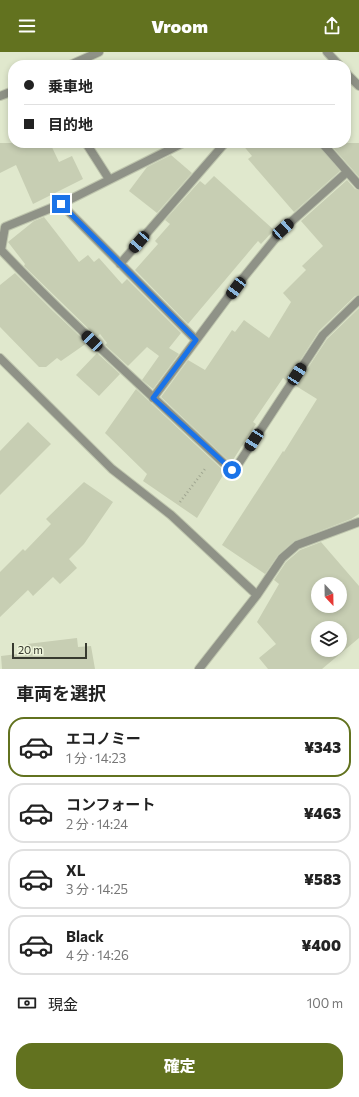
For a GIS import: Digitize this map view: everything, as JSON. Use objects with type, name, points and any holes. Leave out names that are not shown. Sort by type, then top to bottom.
[{"type":"street","points":[[81,60],[99,52]]},
{"type":"street","points":[[327,52],[334,60]]},
{"type":"street","points":[[351,78],[359,86]]},
{"type":"street","points":[[89,148],[109,179]]},
{"type":"street","points":[[173,148],[61,204],[5,227],[1,250],[48,300],[232,470],[237,466],[323,334],[359,300]]},
{"type":"street","points":[[120,264],[221,148]]},
{"type":"street","points":[[326,148],[359,185]]},
{"type":"street","points":[[153,398],[196,340],[283,229],[347,172]]},
{"type":"street","points":[[61,204],[196,340]]},
{"type":"street","points":[[0,358],[112,469],[171,515],[257,594]]},
{"type":"street","points":[[199,669],[257,594],[282,558],[297,545],[359,522]]},
{"type":"path","points":[[171,515],[215,455]]},
{"type":"building","points":[[0,143],[8,143],[8,148],[52,148],[59,162],[72,156],[83,179],[33,204],[16,165],[0,173]]},
{"type":"building","points":[[351,143],[359,143],[359,177],[333,148],[351,148]]},
{"type":"building","points":[[245,148],[321,148],[340,171],[294,212],[248,159],[252,156]]},
{"type":"building","points":[[171,155],[192,173],[157,213],[129,191],[147,167]]},
{"type":"building","points":[[214,176],[274,230],[261,244],[258,241],[188,324],[135,270],[158,244],[155,241],[170,224],[165,220],[200,181],[205,185]]},
{"type":"building","points":[[347,180],[355,189],[359,190],[359,295],[355,296],[319,331],[287,381],[283,378],[253,422],[256,424],[231,463],[161,397],[188,360],[205,370],[232,330],[235,332],[244,320],[269,338],[291,302],[283,293],[306,270],[302,266],[323,246],[301,221]]},
{"type":"building","points":[[44,217],[79,262],[88,255],[94,262],[99,258],[122,284],[127,279],[181,333],[169,348],[179,354],[153,389],[142,380],[159,356],[147,347],[128,366],[105,345],[107,343],[100,334],[97,337],[24,266],[25,264],[8,242],[34,221]]},
{"type":"building","points":[[15,273],[87,343],[61,361],[57,358],[46,367],[39,367],[0,327],[0,285]]},
{"type":"building","points":[[359,308],[359,514],[351,519],[294,541],[278,555],[265,574],[222,545],[283,451],[284,452],[317,399],[296,386],[327,339]]},
{"type":"building","points":[[97,353],[120,374],[99,396],[76,375]]},
{"type":"building","points":[[136,389],[225,472],[197,518],[143,481],[147,474],[105,433]]},
{"type":"building","points":[[28,422],[51,444],[0,495],[0,451]]},
{"type":"building","points":[[84,482],[113,502],[84,544],[69,559],[77,568],[60,584],[53,577],[33,596],[28,590],[0,617],[0,572],[23,549],[25,551],[51,524],[46,519]]},
{"type":"building","points":[[321,542],[359,586],[359,638],[347,648],[347,621],[311,621],[311,657],[336,657],[322,669],[268,669],[259,658],[276,644],[257,622],[279,584],[274,580],[286,562],[300,550]]},
{"type":"building","points":[[77,638],[78,647],[91,646],[95,669],[2,669],[1,656],[34,652],[27,644]]},
{"type":"route","points":[[61,204],[196,340],[153,398],[232,470]]}]
